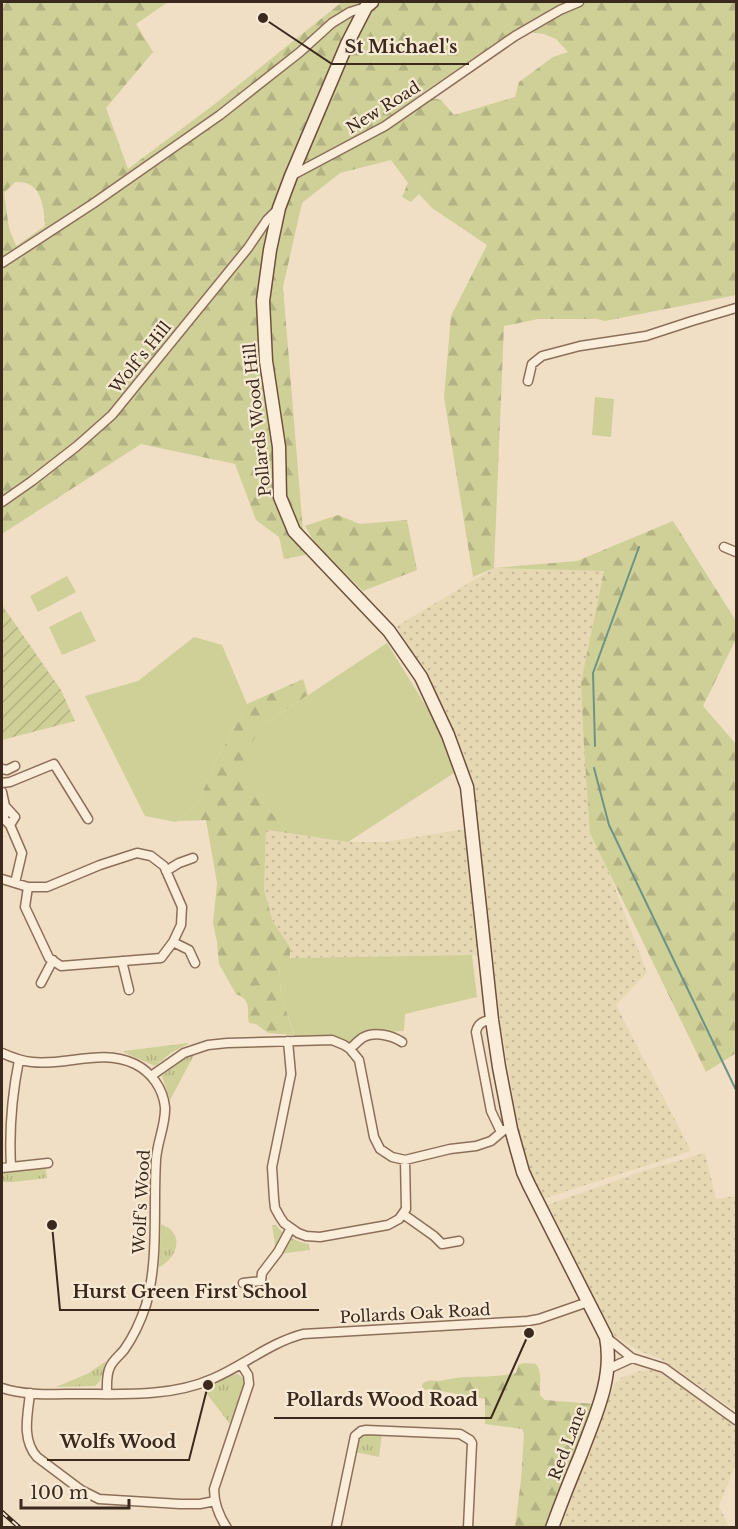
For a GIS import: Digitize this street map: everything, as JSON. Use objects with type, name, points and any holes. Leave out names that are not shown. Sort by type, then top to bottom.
[{"type":"street","name":"New Road","points":[[291,176],[386,126],[515,36],[560,10],[579,2]]},
{"type":"street","name":"Pollards Wood Hill","points":[[369,4],[346,44],[291,176],[279,208],[270,250],[263,301],[266,361],[279,447],[280,497],[294,531],[389,631],[421,677],[447,735],[467,787],[506,1131],[529,1185],[606,1337]]},
{"type":"street","points":[[2,263],[94,203],[220,115],[300,52],[332,23],[369,4]]},
{"type":"street","name":"Wolf's Hill","points":[[2,502],[77,446],[112,415],[248,248],[267,220],[279,208]]},
{"type":"street","points":[[528,381],[532,364],[542,356],[580,346],[646,336],[736,308]]},
{"type":"street","points":[[724,547],[736,552]]},
{"type":"street","points":[[8,768],[6,783],[54,764],[88,819]]},
{"type":"street","points":[[2,792],[5,807],[4,819],[10,825],[22,853],[15,883]]},
{"type":"street","points":[[2,879],[28,887],[47,887],[100,865],[137,853],[151,856],[164,866],[182,908],[181,925],[173,942],[161,958],[61,966],[49,958],[25,907],[28,887]]},
{"type":"street","points":[[166,871],[193,858]]},
{"type":"street","points":[[173,942],[189,950],[195,963]]},
{"type":"street","points":[[41,983],[53,960]]},
{"type":"street","points":[[122,961],[129,990]]},
{"type":"street","points":[[2,1053],[19,1060],[46,1063],[114,1057],[134,1063],[145,1069],[151,1076],[184,1053],[208,1045],[332,1040],[350,1048],[359,1060],[377,1144],[385,1154],[405,1160],[483,1144],[506,1131],[491,1112],[477,1032],[480,1023],[492,1020]]},
{"type":"street","points":[[350,1048],[368,1036],[389,1035],[402,1042]]},
{"type":"street","points":[[288,1041],[291,1074],[273,1156],[272,1176],[275,1208],[284,1223],[306,1236],[320,1237],[394,1222],[403,1214],[407,1204],[405,1160]]},
{"type":"street","points":[[19,1060],[6,1168],[48,1163]]},
{"type":"street","name":"Wolf's Wood","points":[[107,1394],[110,1367],[138,1327],[151,1282],[156,1158],[165,1115],[163,1098],[151,1076]]},
{"type":"street","points":[[403,1214],[442,1244],[459,1240]]},
{"type":"street","points":[[243,1283],[261,1281],[262,1273],[278,1252],[291,1228]]},
{"type":"street","name":"Pollards Oak Road","points":[[2,1388],[19,1392],[49,1394],[133,1394],[189,1387],[212,1379],[284,1340],[303,1334],[528,1321],[588,1302]]},
{"type":"street","points":[[606,1337],[632,1358],[664,1368],[736,1420]]},
{"type":"street","name":"Red Lane","points":[[552,1527],[605,1387],[608,1369],[606,1337]]},
{"type":"street","points":[[608,1369],[632,1358]]},
{"type":"street","points":[[227,1527],[215,1501],[214,1489],[249,1384],[248,1376],[241,1364]]},
{"type":"street","points":[[30,1393],[27,1436],[32,1451],[91,1496],[106,1500],[180,1504],[215,1501]]},
{"type":"street","points":[[336,1527],[356,1436],[366,1430],[460,1434],[470,1440],[472,1443],[468,1527]]},
{"type":"shaded area","points":[[494,568],[605,571],[581,682],[593,830],[647,973],[616,1005],[691,1151],[542,1199],[520,1138],[500,1021],[493,958],[472,955],[291,958],[290,947],[273,922],[264,890],[266,830],[348,842],[385,842],[471,828],[448,735],[397,626]]},
{"type":"shaded area","points":[[705,1153],[716,1199],[736,1196],[736,1410],[661,1359],[637,1350],[615,1336],[547,1205],[643,1171]]},
{"type":"shaded area","points":[[653,1370],[665,1374],[736,1427],[736,1463],[719,1506],[729,1527],[561,1527],[614,1385],[622,1377],[640,1371]]},
{"type":"green space","points":[[7,2],[168,2],[136,24],[153,52],[106,108],[128,169],[216,103],[342,2],[736,2],[736,295],[605,321],[538,319],[504,326],[494,568],[473,577],[444,397],[451,316],[487,245],[432,208],[419,194],[411,202],[402,197],[408,183],[391,160],[340,173],[302,203],[283,287],[305,555],[284,559],[279,537],[256,520],[235,464],[141,444],[2,534],[2,271],[4,269],[2,255],[2,5]],"holes":[[[515,30],[544,34],[556,39],[568,52],[553,57],[519,82],[515,97],[454,115],[441,100],[419,95]],[[15,182],[26,183],[36,190],[42,201],[45,226],[16,246],[9,228],[4,193]]]},
{"type":"green space","points":[[595,397],[614,399],[611,437],[592,435]]},
{"type":"green space","points":[[338,515],[360,524],[407,520],[417,570],[363,591],[316,545],[305,526]]},
{"type":"green space","points":[[673,521],[736,621],[736,639],[703,706],[736,744],[736,1053],[706,1072],[590,833],[581,682],[604,571],[494,568],[577,561]]},
{"type":"green space","points":[[67,576],[76,592],[38,612],[30,596]]},
{"type":"green space","points":[[2,605],[61,690],[75,721],[2,740]]},
{"type":"green space","points":[[81,611],[96,641],[62,655],[49,627]]},
{"type":"green space","points":[[194,637],[222,645],[247,704],[216,761],[198,802],[176,822],[145,816],[85,696],[138,681]]},
{"type":"green space","points":[[387,643],[442,732],[454,773],[348,842],[288,833],[251,787],[249,746],[266,723]]},
{"type":"green space","points":[[303,679],[308,695],[266,723],[251,787],[288,833],[266,830],[264,890],[273,922],[290,947],[290,965],[279,967],[281,994],[294,1035],[268,1033],[256,1024],[249,1023],[247,1003],[236,994],[219,964],[213,923],[217,883],[206,820],[177,821],[198,802],[216,761],[247,704]]},
{"type":"green space","points":[[472,955],[477,997],[405,1014],[404,1031],[366,1033],[350,1042],[333,1037],[295,1037],[281,994],[279,966],[291,958]]},
{"type":"green space","points":[[188,1043],[155,1066],[123,1052],[124,1051]]},
{"type":"green space","points":[[194,1055],[170,1100],[162,1076],[186,1057]]},
{"type":"green space","points":[[42,1167],[46,1169],[47,1178],[2,1182],[2,1172]]},
{"type":"green space","points":[[161,1224],[174,1234],[176,1245],[169,1260],[159,1267]]},
{"type":"green space","points":[[272,1225],[276,1225],[282,1232],[299,1242],[309,1244],[310,1250],[278,1254]]},
{"type":"green space","points":[[106,1361],[100,1381],[95,1386],[56,1387],[89,1373]]},
{"type":"green space","points":[[536,1364],[540,1375],[540,1395],[545,1400],[594,1404],[547,1527],[515,1527],[521,1480],[524,1433],[522,1429],[485,1424],[485,1399],[425,1390],[422,1387],[422,1384],[428,1381],[516,1373],[518,1365]]},
{"type":"green space","points":[[237,1374],[243,1378],[244,1383],[230,1424],[203,1389]]},
{"type":"green space","points":[[363,1434],[382,1434],[379,1457],[355,1452],[359,1437]]},
{"type":"waterway","points":[[595,746],[593,673],[639,547]]},
{"type":"waterway","points":[[594,768],[609,825],[736,1090]]},
{"type":"railway","points":[[2,1512],[20,1528]]},
{"type":"place","name":"St Michael's","points":[[263,18]]},
{"type":"place","name":"Hurst Green First School","points":[[52,1225]]},
{"type":"place","name":"Pollards Wood Road","points":[[529,1333]]},
{"type":"place","name":"Wolfs Wood","points":[[208,1385]]}]
